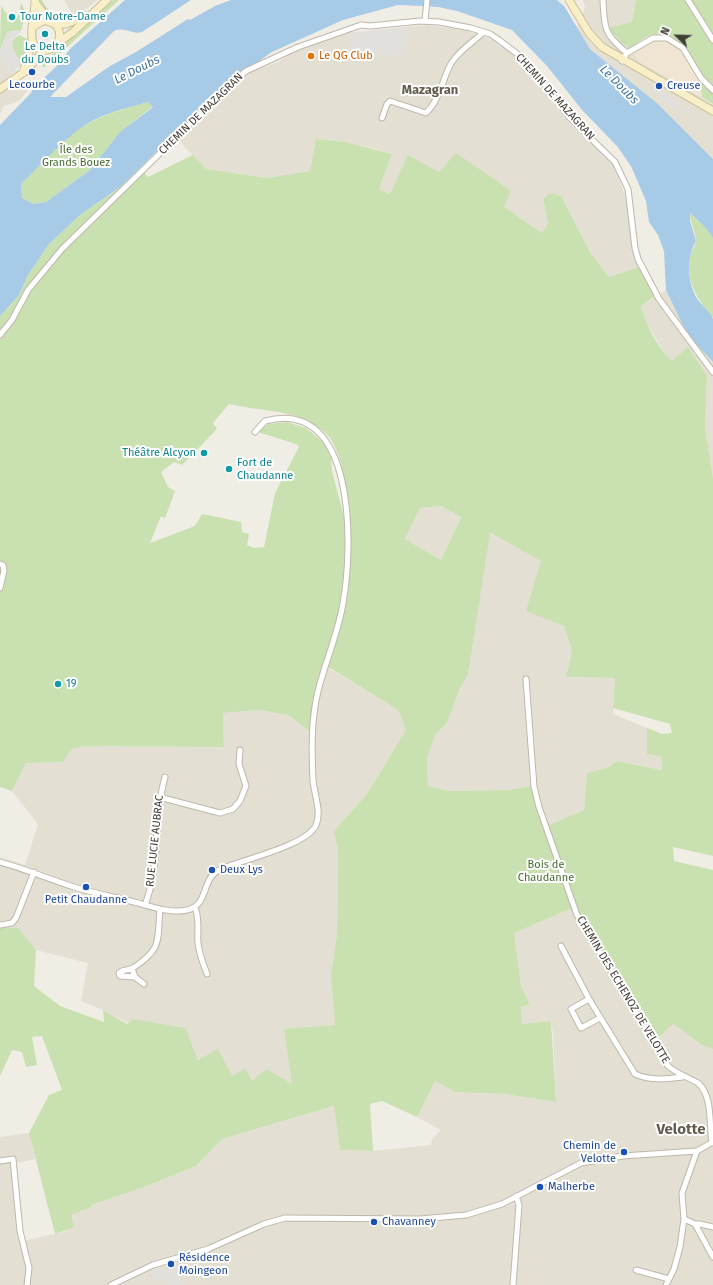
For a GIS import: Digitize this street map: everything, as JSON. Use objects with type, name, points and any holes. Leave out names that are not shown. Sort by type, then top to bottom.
[{"type":"main road","points":[[1,89],[23,73],[44,50],[52,48],[107,0]]},
{"type":"main road","points":[[569,0],[595,40],[602,47],[622,61],[713,111]]},
{"type":"main road","points":[[35,1],[48,20],[55,24],[66,24],[94,12]]},
{"type":"main road","points":[[23,73],[32,42],[31,33],[33,27],[35,1]]},
{"type":"main road","points":[[33,27],[40,21],[48,20]]},
{"type":"main road","points":[[55,24],[60,35],[58,43]]},
{"type":"main road","points":[[32,42],[35,46],[44,50]]},
{"type":"street","points":[[424,21],[427,0]]},
{"type":"street","points":[[603,0],[606,31],[627,53]]},
{"type":"street","points":[[688,0],[713,40]]},
{"type":"street","name":"CHEMIN DE MAZAGRAN","points":[[0,335],[12,320],[28,290],[62,249],[236,79],[246,71],[298,46],[361,25],[424,21],[452,24],[484,32],[499,40],[520,56],[536,73],[570,118],[615,162],[628,189],[635,248],[638,259],[659,299],[713,372]]},
{"type":"street","points":[[382,118],[387,104],[390,101],[426,113],[441,90],[450,66],[455,58],[484,32]]},
{"type":"street","points":[[622,61],[627,53],[653,38],[667,38],[684,48],[701,78],[713,90]]},
{"type":"street","points":[[0,862],[34,872],[77,888],[160,909],[179,911],[195,908],[200,901],[208,879],[215,871],[260,856],[311,834],[317,823],[318,814],[313,782],[314,714],[324,668],[343,604],[349,536],[344,494],[334,457],[325,438],[319,431],[298,421],[285,418],[265,421],[255,432]]},
{"type":"street","points":[[0,564],[3,565],[4,571],[0,588]]},
{"type":"street","name":"CHEMIN DES ECHENOZ DE VELOTTE","points":[[526,679],[534,787],[539,807],[577,915],[668,1066],[683,1077],[702,1085],[708,1096],[710,1104],[712,1142]]},
{"type":"street","points":[[159,797],[220,813],[233,809],[240,801],[246,786],[239,764],[240,750]]},
{"type":"street","name":"RUE LUCIE AUBRAC","points":[[145,905],[153,881],[158,838],[159,797],[164,777]]},
{"type":"street","points":[[0,925],[12,923],[16,918],[34,872]]},
{"type":"street","points":[[195,908],[198,915],[198,944],[207,974]]},
{"type":"street","points":[[135,977],[128,978],[118,974],[120,971],[132,969],[156,948],[160,909]]},
{"type":"street","points":[[561,946],[589,999],[635,1074],[642,1077],[667,1079],[683,1077]]},
{"type":"street","points":[[132,969],[135,977],[144,984]]},
{"type":"street","points":[[589,999],[571,1009],[582,1028],[600,1018]]},
{"type":"street","points":[[111,1285],[153,1265],[208,1249],[264,1224],[285,1218],[445,1218],[480,1212],[516,1196],[581,1163],[623,1156],[697,1151],[712,1142]]},
{"type":"street","points":[[666,1285],[670,1279],[680,1247],[684,1219],[682,1193],[697,1151]]},
{"type":"street","points":[[0,1161],[13,1159],[20,1231],[29,1268],[27,1285]]},
{"type":"street","points":[[513,1285],[519,1205],[516,1196]]},
{"type":"street","points":[[684,1219],[695,1224],[713,1227]]},
{"type":"street","points":[[695,1224],[713,1256]]},
{"type":"street","points":[[636,1270],[670,1279]]},
{"type":"shaded area","points":[[64,0],[97,0],[88,8],[73,15]]},
{"type":"shaded area","points":[[583,0],[636,0],[632,22],[609,28],[612,34],[630,48],[640,62],[713,104],[713,159],[658,104],[590,49],[577,27],[585,8]]},
{"type":"shaded area","points":[[427,25],[464,30],[487,37],[507,49],[536,77],[571,125],[613,164],[627,201],[633,251],[638,267],[609,277],[590,252],[561,196],[550,193],[543,199],[548,223],[542,233],[503,207],[511,191],[439,172],[390,194],[379,189],[392,154],[376,149],[346,142],[316,139],[310,171],[267,178],[206,169],[177,139],[248,73],[278,62],[296,50],[347,33]]},
{"type":"shaded area","points":[[410,28],[404,55],[360,54],[350,49],[349,34]]},
{"type":"shaded area","points":[[16,30],[21,31],[13,40],[12,47],[21,64],[12,75],[0,57],[0,49],[7,32]]},
{"type":"shaded area","points":[[651,35],[666,35],[684,45],[701,81],[702,97],[640,62],[630,48]]},
{"type":"shaded area","points":[[0,57],[12,75],[3,82],[8,90],[19,84],[21,87],[23,85],[28,90],[19,101],[4,106],[0,114]]},
{"type":"shaded area","points":[[653,87],[679,102],[674,110],[652,90]]},
{"type":"shaded area","points":[[666,290],[687,334],[713,362],[713,478],[705,427],[707,376],[672,361],[665,353],[645,321],[641,306]]},
{"type":"shaded area","points":[[441,506],[461,517],[441,560],[405,539],[420,508]]},
{"type":"shaded area","points":[[489,533],[542,561],[527,611],[564,626],[572,651],[566,677],[615,678],[613,714],[647,728],[647,754],[662,757],[662,770],[617,761],[607,768],[587,773],[584,810],[544,827],[531,786],[509,790],[449,791],[428,786],[427,757],[436,734],[447,723],[460,688],[468,675]]},
{"type":"shaded area","points":[[323,665],[398,710],[406,730],[367,794],[334,831],[338,852],[337,934],[331,974],[336,1025],[292,1084],[252,1081],[232,1076],[103,1010],[81,1001],[88,963],[36,950],[18,929],[0,928],[0,857],[25,865],[38,824],[12,791],[26,763],[63,762],[72,749],[85,746],[224,747],[223,713],[259,710],[288,715],[309,731],[312,710]]},
{"type":"shaded area","points":[[570,909],[603,953],[656,1040],[673,1024],[702,1045],[713,1049],[713,1285],[0,1285],[0,1137],[29,1133],[35,1159],[16,1163],[24,1241],[66,1231],[71,1215],[91,1207],[91,1205],[142,1188],[196,1166],[222,1139],[335,1106],[340,1150],[373,1151],[431,1145],[432,1139],[441,1130],[417,1117],[435,1080],[455,1092],[505,1094],[556,1102],[551,1021],[522,1024],[521,1007],[530,1004],[521,986],[514,933]]},
{"type":"shaded area","points":[[174,1264],[183,1285],[168,1285],[165,1279],[154,1283],[151,1271]]},
{"type":"green space","points":[[39,0],[42,0],[46,7],[56,16],[63,19],[70,16],[70,18],[58,21],[48,15]]},
{"type":"green space","points":[[113,0],[119,0],[45,67],[43,67],[42,64]]},
{"type":"green space","points":[[636,0],[713,0],[713,104],[702,97],[701,87],[694,64],[682,45],[673,38],[663,35],[651,35],[630,48],[622,43],[608,28],[632,22]]},
{"type":"green space","points":[[21,3],[26,13],[21,31],[16,30],[0,49],[1,6],[7,14],[7,21],[13,23],[18,16]]},
{"type":"green space","points":[[19,35],[27,39],[27,52],[25,52],[21,64],[12,47],[13,40]]},
{"type":"green space","name":"Île des Grands Bouez","points":[[148,102],[153,106],[120,132],[90,170],[46,202],[33,204],[22,198],[21,184],[52,151],[78,129],[117,111]]},
{"type":"green space","name":"Bois de Chaudanne","points":[[316,139],[346,142],[392,154],[379,189],[390,194],[408,155],[439,172],[456,153],[511,191],[504,207],[542,233],[548,223],[543,199],[550,193],[561,196],[590,252],[609,277],[638,267],[655,296],[641,306],[649,328],[662,349],[672,361],[688,347],[707,376],[705,427],[713,478],[713,856],[673,847],[674,861],[713,870],[713,1049],[702,1045],[673,1024],[656,1040],[603,953],[570,909],[514,933],[521,986],[530,1004],[521,1007],[522,1024],[551,1021],[556,1102],[505,1094],[455,1092],[435,1081],[417,1117],[382,1101],[370,1104],[373,1151],[340,1150],[334,1106],[222,1139],[196,1166],[142,1188],[91,1205],[91,1207],[71,1215],[74,1227],[55,1234],[29,1133],[49,1095],[62,1090],[42,1036],[32,1037],[37,1065],[26,1067],[22,1052],[12,1050],[0,1076],[0,928],[18,928],[36,950],[34,986],[60,1006],[104,1022],[103,1010],[127,1024],[133,1019],[185,1028],[198,1060],[218,1049],[232,1076],[245,1068],[252,1081],[266,1069],[292,1084],[284,1029],[335,1025],[331,974],[337,934],[338,852],[334,831],[367,794],[406,730],[398,710],[328,667],[346,603],[349,586],[351,542],[350,519],[343,473],[338,453],[330,438],[315,424],[300,417],[280,412],[229,404],[213,423],[217,429],[182,465],[174,462],[161,472],[168,487],[175,491],[165,518],[161,516],[150,543],[195,526],[202,514],[241,522],[242,532],[249,534],[247,545],[254,548],[264,547],[275,493],[299,447],[296,444],[258,432],[268,424],[287,422],[306,428],[324,443],[331,458],[332,471],[349,536],[343,604],[323,665],[312,710],[309,731],[288,715],[259,710],[223,713],[224,747],[85,746],[72,749],[63,762],[26,763],[12,791],[0,787],[0,316],[19,295],[28,275],[49,244],[80,215],[120,187],[140,168],[148,177],[193,155],[206,169],[267,178],[310,171]],"holes":[[[441,506],[461,517],[441,560],[405,539],[420,508]],[[490,533],[541,561],[526,611],[564,626],[572,651],[566,677],[615,678],[613,708],[670,724],[672,733],[662,734],[647,728],[647,754],[662,757],[662,770],[617,761],[607,768],[587,773],[584,810],[544,827],[531,786],[509,790],[449,791],[428,786],[427,757],[436,734],[447,723],[460,688],[468,675]]]},
{"type":"green space","points":[[690,213],[705,227],[713,238],[713,318],[698,298],[690,275],[690,257],[696,240]]},
{"type":"water","name":"Le Doubs","points":[[125,0],[191,0],[142,32],[138,33],[121,29],[114,31],[50,97],[66,97],[110,66],[136,52],[188,19],[190,20],[215,6],[231,0],[557,0],[564,6],[590,49],[658,104],[713,159],[713,238],[711,234],[690,213],[690,221],[696,241],[689,263],[689,270],[694,293],[713,319],[713,362],[687,334],[666,290],[664,251],[658,235],[649,222],[646,201],[631,166],[617,146],[583,111],[547,66],[512,30],[457,11],[438,7],[398,5],[343,20],[272,52],[246,70],[202,107],[120,187],[80,215],[49,244],[28,275],[19,295],[0,316],[0,125],[31,93],[35,86],[59,64],[70,49]],"holes":[[[148,102],[153,107],[120,132],[90,170],[46,202],[33,204],[22,198],[21,184],[76,131],[92,121],[124,109]]]},
{"type":"place","name":"Tour Notre-Dame","points":[[12,17]]},
{"type":"place","name":"Le Delta du Doubs","points":[[45,34]]},
{"type":"place","name":"Le QG Club","points":[[311,56]]},
{"type":"place","name":"Lecourbe","points":[[32,72]]},
{"type":"place","name":"Creuse","points":[[659,86]]},
{"type":"place","name":"Théâtre Alcyon","points":[[204,453]]},
{"type":"place","name":"Fort de Chaudanne","points":[[229,469]]},
{"type":"place","name":"19","points":[[58,684]]},
{"type":"place","name":"Deux Lys","points":[[212,870]]},
{"type":"place","name":"Petit Chaudanne","points":[[86,887]]},
{"type":"place","name":"Chemin de Velotte","points":[[624,1152]]},
{"type":"place","name":"Malherbe","points":[[540,1187]]},
{"type":"place","name":"Chavanney","points":[[374,1222]]},
{"type":"place","name":"Résidence Moingeon","points":[[171,1264]]},
{"type":"district","name":"Mazagran","points":[[430,90]]},
{"type":"district","name":"Velotte","points":[[681,1130]]}]
